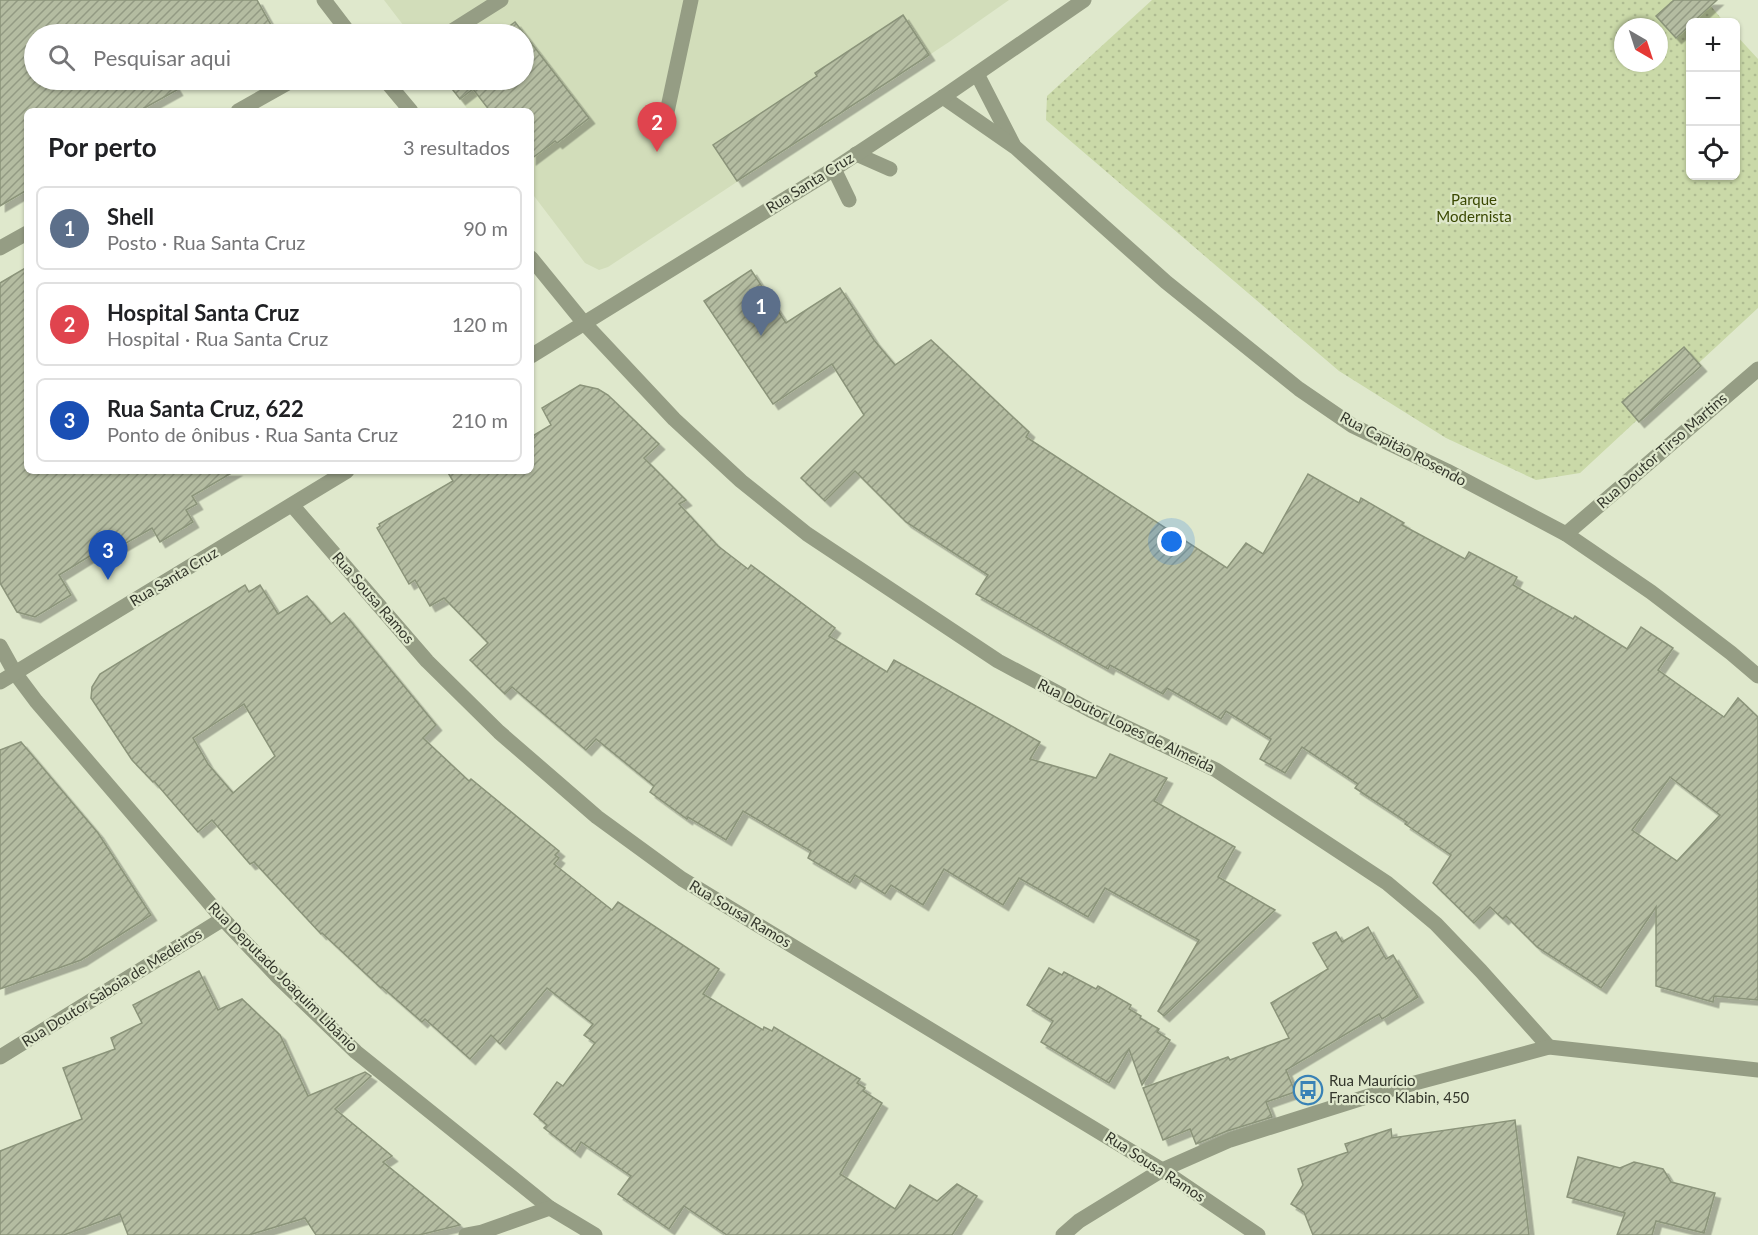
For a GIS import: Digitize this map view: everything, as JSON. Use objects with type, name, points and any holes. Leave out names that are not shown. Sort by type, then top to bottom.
[{"type":"street","points":[[324,0],[342,24]]},
{"type":"street","points":[[463,24],[501,0]]},
{"type":"street","points":[[664,126],[691,0]]},
{"type":"street","name":"Rua Santa Cruz","points":[[534,354],[834,169],[1084,0]]},
{"type":"street","name":"Rua Capitão Rosendo","points":[[977,74],[1015,147]]},
{"type":"street","points":[[243,108],[275,90]]},
{"type":"street","points":[[393,90],[408,108]]},
{"type":"street","name":"Rua Capitão Rosendo","points":[[943,97],[1015,147],[1166,282],[1299,389],[1353,426],[1447,471],[1566,534],[1651,592],[1758,676]]},
{"type":"street","points":[[856,154],[890,169]]},
{"type":"street","points":[[834,169],[849,200]]},
{"type":"street","points":[[0,249],[24,235]]},
{"type":"street","name":"Rua Doutor Lopes de Almeida","points":[[534,262],[584,323],[674,419],[741,481],[807,534],[998,661],[1090,710],[1216,770],[1387,883],[1436,924],[1482,971],[1549,1047]]},
{"type":"street","name":"Rua Doutor Tirso Martins","points":[[1566,534],[1758,369]]},
{"type":"street","name":"Rua Santa Cruz","points":[[0,682],[342,474]]},
{"type":"street","name":"Rua Sousa Ramos","points":[[292,505],[427,661],[500,732],[597,817],[682,879],[1162,1170],[1258,1235]]},
{"type":"street","name":"Rua Deputado Joaquim Libânio","points":[[0,646],[15,673],[36,701],[223,919],[279,977],[356,1052],[550,1208],[595,1235]]},
{"type":"street","name":"Rua Doutor Saboia de Medeiros","points":[[0,1057],[223,919]]},
{"type":"street","points":[[1063,1235],[1079,1221],[1162,1170],[1230,1140],[1385,1091],[1549,1047],[1758,1070]]},
{"type":"street","points":[[466,1235],[482,1232],[550,1208]]},
{"type":"shaded area","points":[[384,0],[1009,0],[608,267],[599,270],[585,263],[534,196],[534,108],[467,108],[453,90],[534,90],[534,24],[402,24]]},
{"type":"green space","name":"Parque Modernista","points":[[1152,0],[1706,0],[1721,18],[1686,18],[1686,180],[1740,180],[1740,39],[1758,59],[1758,308],[1580,473],[1536,480],[1446,438],[1339,371],[1046,120],[1047,96]]},
{"type":"building","points":[[0,0],[257,0],[270,24],[24,24],[24,90],[177,90],[144,108],[24,108],[24,192],[0,206]]},
{"type":"building","points":[[1674,0],[1717,0],[1697,18],[1686,18],[1686,29],[1676,38],[1668,29],[1668,18],[1656,16]]},
{"type":"building","points":[[903,15],[929,55],[737,181],[713,145],[817,76],[815,73]]},
{"type":"building","points":[[534,47],[589,118],[557,143],[555,141],[534,157],[534,108],[488,108],[474,90],[534,90]]},
{"type":"building","points":[[453,90],[472,90],[460,99]]},
{"type":"building","points":[[24,269],[24,474],[230,474],[192,496],[197,504],[186,510],[193,522],[160,542],[152,528],[121,546],[117,539],[59,575],[71,595],[35,617],[17,612],[0,583],[0,283]]},
{"type":"building","points":[[751,270],[786,323],[840,288],[874,340],[895,365],[931,340],[1029,432],[1026,437],[1227,568],[1246,543],[1263,554],[1308,474],[1359,503],[1361,498],[1404,523],[1402,525],[1465,559],[1469,552],[1517,577],[1513,585],[1573,619],[1575,616],[1627,649],[1641,627],[1673,648],[1658,670],[1724,717],[1738,698],[1758,717],[1758,1000],[1714,996],[1713,1002],[1656,986],[1656,907],[1601,988],[1537,947],[1506,916],[1503,919],[1490,907],[1474,923],[1433,883],[1451,855],[1405,824],[1407,822],[1355,788],[1358,784],[1302,747],[1285,773],[1260,759],[1271,739],[1226,711],[1221,719],[1167,688],[1163,694],[1110,665],[1108,669],[976,594],[988,575],[906,522],[855,471],[825,501],[801,478],[864,415],[832,364],[773,404],[704,301]],"holes":[[[1670,777],[1720,815],[1677,861],[1632,830]]]},
{"type":"building","points":[[1684,347],[1701,366],[1639,422],[1622,402]]},
{"type":"building","points":[[580,385],[598,389],[608,395],[659,444],[644,458],[686,500],[679,504],[718,546],[748,569],[751,565],[835,628],[829,636],[887,672],[894,660],[1040,742],[1030,759],[1096,778],[1110,754],[1167,778],[1154,801],[1235,847],[1218,877],[1275,910],[1164,1016],[1158,1011],[1199,940],[1105,888],[1088,917],[1019,878],[1003,905],[944,869],[923,905],[891,885],[885,894],[855,875],[850,883],[808,858],[811,851],[743,811],[726,840],[688,817],[687,819],[650,792],[654,786],[596,739],[586,750],[512,687],[505,694],[470,660],[488,643],[444,598],[430,606],[415,580],[409,584],[377,528],[379,524],[453,481],[449,474],[534,474],[534,435],[551,425],[542,408]]},
{"type":"building","points":[[245,585],[249,592],[260,585],[278,614],[307,596],[331,624],[344,613],[436,725],[423,738],[469,781],[471,779],[559,851],[555,855],[559,858],[554,864],[612,910],[618,902],[719,969],[703,994],[763,1030],[764,1027],[772,1031],[774,1027],[860,1079],[857,1083],[865,1088],[863,1091],[882,1103],[840,1174],[895,1209],[910,1185],[937,1201],[957,1184],[977,1196],[952,1235],[727,1235],[684,1206],[669,1229],[618,1194],[631,1176],[581,1142],[575,1152],[544,1128],[547,1125],[534,1114],[557,1082],[563,1086],[595,1043],[584,1035],[593,1024],[547,988],[500,1044],[491,1035],[470,1059],[425,1019],[422,1022],[381,988],[321,934],[254,862],[250,864],[212,820],[198,832],[154,781],[132,760],[91,698],[92,687],[100,674]],"holes":[[[244,704],[275,756],[233,793],[208,764],[193,738]]]},
{"type":"building","points":[[21,742],[98,833],[151,915],[81,960],[0,989],[0,750]]},
{"type":"building","points":[[1368,927],[1386,959],[1393,955],[1418,997],[1382,1019],[1379,1014],[1286,1070],[1295,1092],[1266,1102],[1272,1117],[1227,1131],[1196,1144],[1190,1129],[1163,1140],[1143,1088],[1289,1038],[1271,1003],[1328,969],[1313,943],[1336,932],[1342,942]]},
{"type":"building","points":[[1049,968],[1062,975],[1064,972],[1096,989],[1098,986],[1131,1005],[1129,1009],[1159,1029],[1157,1032],[1170,1040],[1142,1085],[1129,1049],[1109,1083],[1041,1042],[1053,1021],[1027,1005]]},
{"type":"building","points":[[199,971],[218,1010],[242,999],[280,1035],[308,1096],[365,1072],[371,1076],[335,1109],[392,1156],[383,1162],[460,1225],[419,1235],[316,1235],[305,1218],[249,1235],[128,1235],[120,1214],[64,1235],[0,1235],[0,1151],[82,1119],[63,1068],[115,1049],[111,1038],[142,1023],[133,1005]]},
{"type":"building","points":[[1515,1120],[1529,1235],[1313,1235],[1304,1212],[1291,1204],[1303,1185],[1298,1169],[1348,1152],[1345,1144],[1391,1129],[1392,1138]]},
{"type":"building","points":[[1578,1157],[1620,1168],[1634,1162],[1663,1169],[1671,1182],[1715,1193],[1704,1233],[1656,1221],[1652,1235],[1617,1235],[1625,1213],[1567,1197]]},
{"type":"place","name":"Hospital Santa Cruz","points":[[657,152]]},
{"type":"place","name":"Shell","points":[[761,336]]},
{"type":"place","name":"Rua Santa Cruz, 622","points":[[108,580]]},
{"type":"place","name":"Rua Maurício Francisco Klabin, 450","points":[[1308,1090]]}]
